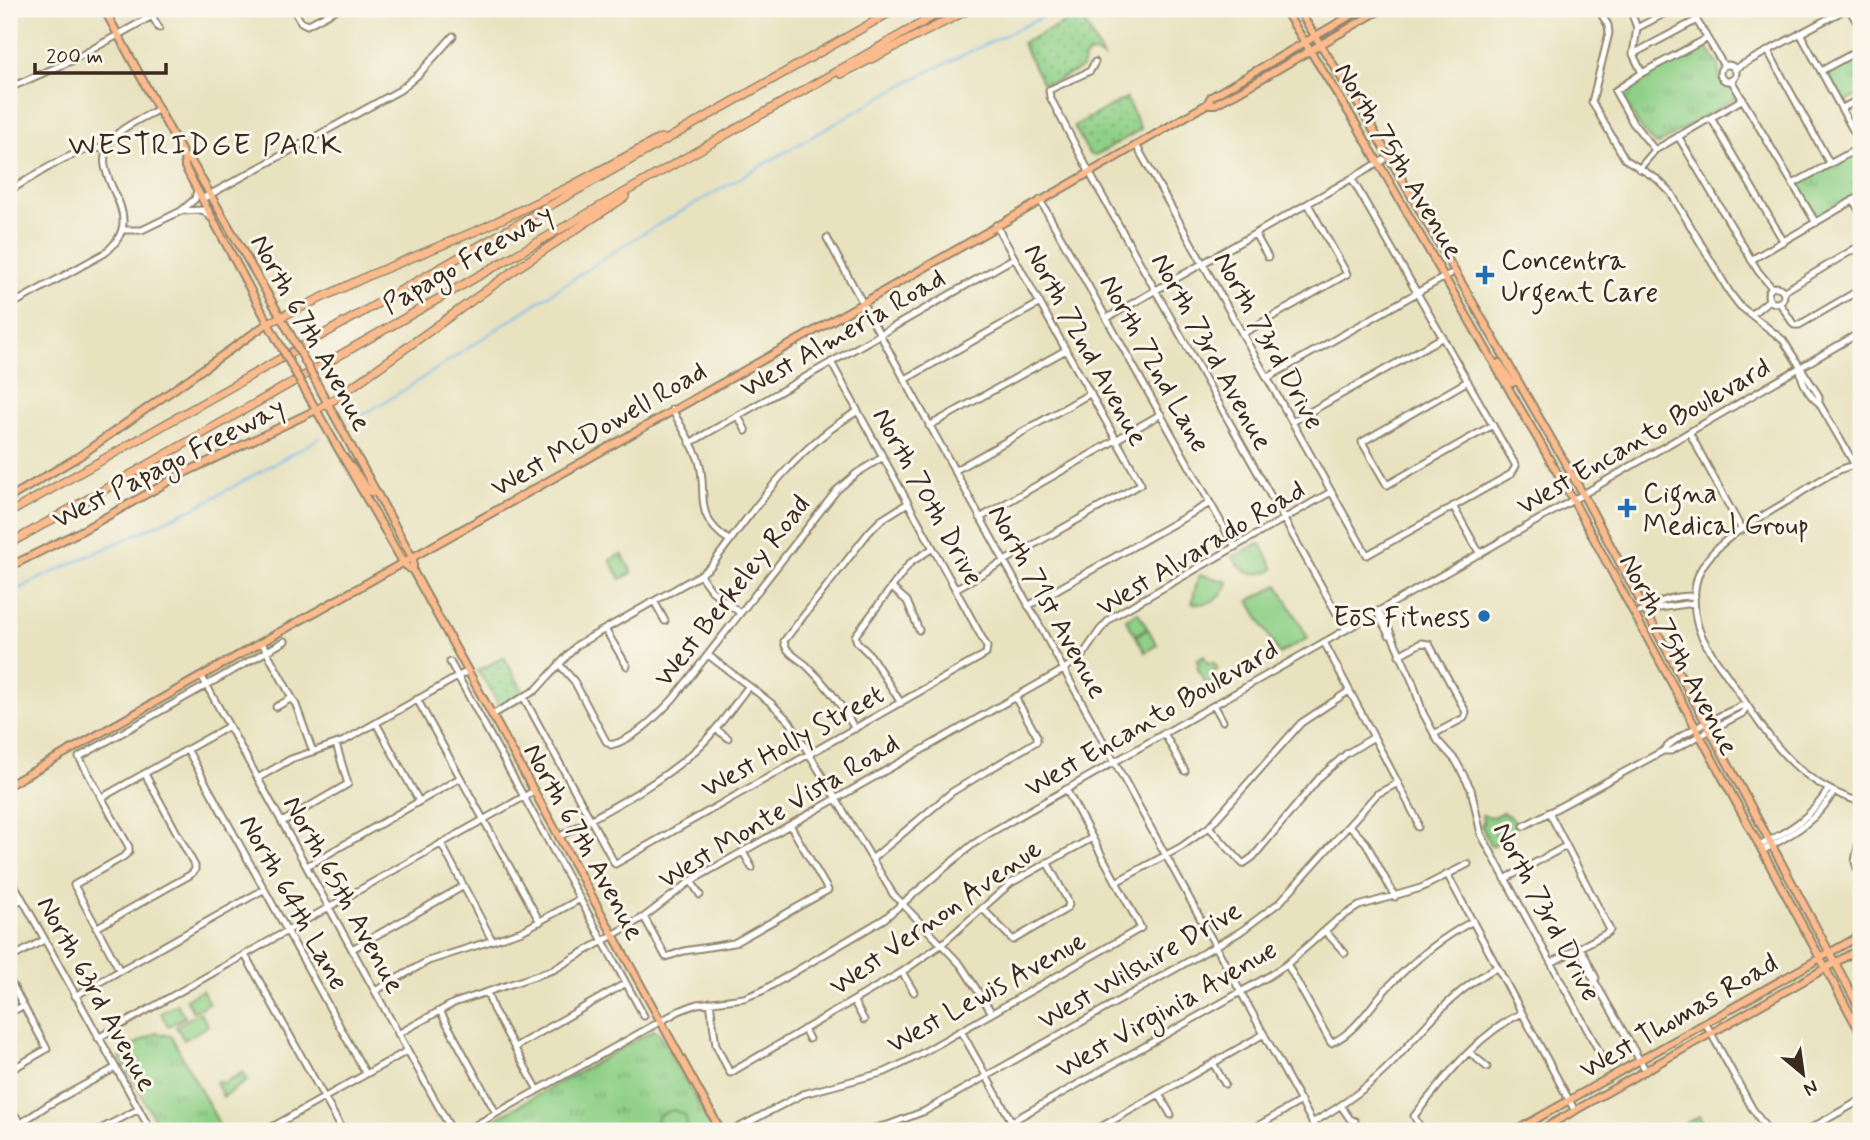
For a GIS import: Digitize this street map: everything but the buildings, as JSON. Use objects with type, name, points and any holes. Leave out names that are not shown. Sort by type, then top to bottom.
[{"type":"highway","points":[[824,50],[887,9]]},
{"type":"highway","name":"Papago Freeway","points":[[9,513],[896,9]]},
{"type":"highway","name":"Papago Freeway","points":[[9,544],[946,9]]},
{"type":"highway","points":[[787,100],[970,9]]},
{"type":"highway","points":[[268,323],[370,275],[483,228],[567,188],[645,145],[703,119]]},
{"type":"highway","points":[[313,412],[328,404],[520,266],[663,171]]},
{"type":"main road","name":"North 67th Avenue","points":[[104,9],[184,156],[185,167],[310,399],[313,412],[325,427],[404,564],[413,571],[721,1131]]},
{"type":"main road","name":"North 75th Avenue","points":[[1284,9],[1382,161],[1447,275],[1477,333],[1573,500],[1861,1034]]},
{"type":"main road","name":"North 75th Avenue","points":[[1298,9],[1363,112],[1583,495],[1643,611],[1861,1011]]},
{"type":"main road","name":"West McDowell Road","points":[[1207,104],[1211,97],[1362,9]]},
{"type":"main road","name":"West McDowell Road","points":[[9,785],[413,559],[1207,104],[1215,104],[1382,9]]},
{"type":"main road","name":"North 67th Avenue","points":[[184,156],[191,161],[338,420],[413,559],[413,571]]},
{"type":"main road","name":"West Papago Freeway","points":[[9,498],[87,451],[268,323]]},
{"type":"main road","points":[[1477,333],[1512,383],[1518,381],[1516,395],[1519,406]]},
{"type":"main road","name":"West Papago Freeway","points":[[9,567],[64,540],[199,465],[313,412]]},
{"type":"main road","points":[[338,450],[351,463],[370,492],[377,493]]},
{"type":"main road","name":"West Thomas Road","points":[[1515,1131],[1861,935]]},
{"type":"main road","name":"West Thomas Road","points":[[1539,1131],[1861,948]]},
{"type":"street","points":[[148,9],[159,28]]},
{"type":"street","points":[[9,88],[71,61],[162,9]]},
{"type":"street","points":[[293,9],[304,24],[337,9]]},
{"type":"street","points":[[1598,9],[1608,25],[1609,33],[1592,102],[1622,155],[1629,163],[1657,179],[1671,193],[1719,277],[1740,306],[1778,335],[1819,396],[1819,403],[1858,465],[1833,474],[1742,530],[1706,561],[1698,576],[1694,599],[1696,622],[1705,643],[1789,759],[1831,791],[1861,802]]},
{"type":"street","points":[[1632,9],[1637,28],[1633,54],[1642,73]]},
{"type":"street","points":[[1637,28],[1673,9]]},
{"type":"street","points":[[1690,9],[1724,66]]},
{"type":"street","points":[[1734,69],[1847,9],[1861,29]]},
{"type":"street","points":[[1633,54],[1697,20]]},
{"type":"street","points":[[1793,184],[1858,152],[1854,145],[1860,139],[1800,33]]},
{"type":"street","points":[[202,199],[400,90],[419,74],[453,36]]},
{"type":"street","points":[[1655,150],[1638,130],[1615,91],[1642,73],[1706,39]]},
{"type":"street","points":[[1821,72],[1861,49]]},
{"type":"street","points":[[1768,51],[1829,164]]},
{"type":"street","name":"North 73rd Avenue","points":[[1095,62],[1090,71],[1049,90],[1056,108],[1089,172],[1346,630]]},
{"type":"street","points":[[1731,65],[1734,69],[1736,74],[1731,80],[1721,77],[1720,71],[1724,66],[1731,65]]},
{"type":"street","points":[[1731,80],[1816,223]]},
{"type":"street","points":[[1841,109],[1861,98]]},
{"type":"street","points":[[1639,169],[1655,150],[1743,99]]},
{"type":"street","points":[[9,306],[112,247],[123,230],[124,216],[105,172],[107,151],[121,130],[159,109]]},
{"type":"street","points":[[1711,118],[1784,242]]},
{"type":"street","points":[[1678,136],[1751,260],[1772,288]]},
{"type":"street","name":"North 73rd Drive","points":[[1136,145],[1367,555],[1453,506]]},
{"type":"street","points":[[9,191],[62,160],[95,147],[107,151]]},
{"type":"street","points":[[1107,318],[1382,161]]},
{"type":"street","points":[[1352,178],[1515,463],[1516,469],[1453,506],[1480,554]]},
{"type":"street","points":[[123,230],[148,228],[181,211],[195,199],[197,190]]},
{"type":"street","points":[[1751,260],[1861,196]]},
{"type":"street","name":"North 72nd Lane","points":[[1040,200],[1235,547]]},
{"type":"street","points":[[1853,200],[1861,214]]},
{"type":"street","points":[[1242,334],[1347,274],[1308,204]]},
{"type":"street","points":[[181,211],[203,210],[216,225]]},
{"type":"street","name":"North 72nd Avenue","points":[[996,225],[1142,484],[1003,561]]},
{"type":"street","points":[[1255,234],[1268,257]]},
{"type":"street","name":"North 71st Avenue","points":[[827,237],[1317,1131]]},
{"type":"street","points":[[1783,292],[1861,245]]},
{"type":"street","name":"West Almeria Road","points":[[690,443],[1014,258]]},
{"type":"street","points":[[1267,378],[1447,275]]},
{"type":"street","points":[[1772,288],[1777,287],[1783,292]]},
{"type":"street","points":[[1769,300],[1772,288]]},
{"type":"street","points":[[1779,302],[1794,325],[1799,325],[1861,289]]},
{"type":"street","points":[[1769,300],[1779,302],[1783,299],[1783,292]]},
{"type":"street","points":[[1751,315],[1769,300]]},
{"type":"street","points":[[904,380],[1040,303]]},
{"type":"street","name":"West Encanto Boulevard","points":[[465,1131],[679,1011],[710,1002],[744,998],[762,991],[862,933],[903,904],[972,845],[1583,495],[1861,332]]},
{"type":"street","points":[[1292,422],[1443,337]]},
{"type":"street","points":[[929,426],[1066,350]]},
{"type":"street","name":"North 70th Drive","points":[[831,362],[988,651]]},
{"type":"street","points":[[1468,381],[1362,442],[1387,485],[1493,425]]},
{"type":"street","points":[[954,471],[1091,393]]},
{"type":"street","points":[[672,410],[699,462],[705,510],[713,526],[730,541]]},
{"type":"street","points":[[492,715],[541,686],[578,645],[700,575],[711,566],[797,456],[821,435],[858,411]]},
{"type":"street","points":[[980,518],[1161,414]]},
{"type":"street","points":[[738,416],[747,431]]},
{"type":"street","points":[[1689,432],[1742,530]]},
{"type":"street","name":"West Berkeley Road","points":[[559,664],[574,681],[611,745],[629,737],[673,699],[837,490],[857,473],[883,457]]},
{"type":"street","name":"West Alvarado Road","points":[[1063,670],[1082,656],[1109,620],[1331,492]]},
{"type":"street","points":[[855,729],[836,698],[818,676],[783,645],[869,532],[908,503]]},
{"type":"street","points":[[1028,606],[1210,503]]},
{"type":"street","points":[[901,703],[883,673],[855,638],[911,563],[933,548]]},
{"type":"street","points":[[956,589],[1003,561]]},
{"type":"street","points":[[700,575],[711,590],[740,613]]},
{"type":"street","points":[[892,587],[907,601],[919,630]]},
{"type":"street","points":[[1643,611],[1652,604],[1667,599],[1694,599]]},
{"type":"street","points":[[654,601],[665,621]]},
{"type":"street","name":"North 73rd Drive","points":[[1378,611],[1413,682],[1423,713],[1434,734],[1456,761],[1471,789],[1478,827],[1600,1054]]},
{"type":"street","points":[[606,629],[627,666]]},
{"type":"street","points":[[120,971],[74,886],[129,852],[129,847],[79,757],[285,641]]},
{"type":"street","points":[[1324,642],[1417,820],[1418,827]]},
{"type":"street","points":[[1399,655],[1425,642],[1429,644],[1466,715],[1434,734]]},
{"type":"street","points":[[262,643],[292,698],[313,752]]},
{"type":"street","name":"West Holly Street","points":[[590,819],[615,864],[988,651]]},
{"type":"street","points":[[708,655],[790,722],[872,859],[903,904],[961,965],[992,1013]]},
{"type":"street","name":"North 67th Avenue","points":[[450,662],[644,1016]]},
{"type":"street","name":"West Monte Vista Road","points":[[398,1034],[454,1003],[545,974],[644,917],[691,881],[1063,670]]},
{"type":"street","points":[[258,778],[291,759],[337,744],[468,671]]},
{"type":"street","name":"North 65th Avenue","points":[[202,677],[452,1131]]},
{"type":"street","points":[[559,837],[661,778],[699,748],[749,686]]},
{"type":"street","points":[[1066,789],[1116,882],[1165,856],[1209,827],[1301,723],[1349,691]]},
{"type":"street","points":[[872,859],[952,792],[1037,741],[1037,736],[1015,697]]},
{"type":"street","points":[[276,707],[292,698]]},
{"type":"street","points":[[524,698],[590,819]]},
{"type":"street","points":[[417,699],[540,922]]},
{"type":"street","points":[[1214,705],[1223,721]]},
{"type":"street","points":[[1524,826],[1663,751],[1668,745],[1743,713],[1749,707]]},
{"type":"street","points":[[376,723],[419,801]]},
{"type":"street","points":[[101,798],[229,726]]},
{"type":"street","points":[[716,729],[728,738]]},
{"type":"street","points":[[1164,733],[1185,771]]},
{"type":"street","points":[[1209,827],[1243,864],[1253,857],[1320,776],[1346,754],[1374,737]]},
{"type":"street","points":[[282,822],[348,784],[337,744]]},
{"type":"street","name":"North 64th Lane","points":[[187,750],[366,1074]]},
{"type":"street","points":[[96,928],[195,870],[145,774]]},
{"type":"street","points":[[307,866],[460,778]]},
{"type":"street","name":"West Wilshire Drive","points":[[863,1131],[909,1118],[1259,919],[1280,902],[1377,794],[1398,783]]},
{"type":"street","points":[[98,1038],[534,791]]},
{"type":"street","points":[[1760,848],[1810,822],[1825,806],[1831,791]]},
{"type":"street","points":[[1549,813],[1610,930],[1551,963]]},
{"type":"street","points":[[644,917],[666,957],[684,951],[734,943],[828,890],[790,825]]},
{"type":"street","points":[[1349,825],[1366,843],[1395,897]]},
{"type":"street","points":[[1861,829],[1855,862],[1861,881]]},
{"type":"street","name":"West Vernon Avenue","points":[[710,1002],[716,1045],[730,1073],[902,972],[942,944],[1011,883],[1092,838]]},
{"type":"street","points":[[441,843],[492,940]]},
{"type":"street","points":[[1505,879],[1566,846]]},
{"type":"street","points":[[743,852],[752,868]]},
{"type":"street","points":[[982,908],[1013,940],[1069,905],[1047,862]]},
{"type":"street","name":"West Virginia Avenue","points":[[995,1131],[1287,964],[1359,906],[1395,897],[1468,864]]},
{"type":"street","points":[[1447,874],[1575,1111]]},
{"type":"street","name":"North 63rd Avenue","points":[[9,875],[151,1131]]},
{"type":"street","points":[[691,881],[700,895]]},
{"type":"street","name":"West Lewis Avenue","points":[[732,1131],[803,1094],[891,1069],[1141,928],[1116,882]]},
{"type":"street","points":[[352,950],[464,886]]},
{"type":"street","points":[[75,996],[263,890]]},
{"type":"street","points":[[9,906],[22,899]]},
{"type":"street","points":[[375,991],[428,961],[522,931],[580,899]]},
{"type":"street","points":[[1287,964],[1331,1043],[1349,1032],[1385,990],[1425,952],[1452,932],[1473,921]]},
{"type":"street","points":[[1325,931],[1345,953]]},
{"type":"street","points":[[9,959],[44,940]]},
{"type":"street","points":[[1580,948],[1646,1071]]},
{"type":"street","points":[[245,955],[343,1131]]},
{"type":"street","points":[[1312,1123],[1367,1086],[1393,1062],[1430,1018],[1458,991],[1497,967]]},
{"type":"street","points":[[902,972],[914,992]]},
{"type":"street","points":[[9,979],[47,1049],[9,1071]]},
{"type":"street","points":[[515,1047],[626,983]]},
{"type":"street","points":[[487,992],[493,1009],[538,1090]]},
{"type":"street","points":[[853,1002],[864,1020]]},
{"type":"street","points":[[9,1013],[23,1006]]},
{"type":"street","points":[[440,1011],[496,1113]]},
{"type":"street","points":[[1422,1131],[1414,1116],[1482,1039],[1522,1013]]},
{"type":"street","points":[[1706,1024],[1752,1108],[1768,1131]]},
{"type":"street","points":[[804,1029],[809,1039]]},
{"type":"street","points":[[961,1031],[1017,1131]]},
{"type":"street","points":[[1094,1131],[1264,1034]]},
{"type":"street","points":[[265,1131],[407,1051]]},
{"type":"street","points":[[1469,1052],[1487,1067]]},
{"type":"street","points":[[1213,1063],[1224,1084]]},
{"type":"street","points":[[9,1131],[20,1122],[115,1068]]},
{"type":"street","points":[[1159,1094],[1171,1115]]},
{"type":"street","points":[[1806,1131],[1861,1100]]},
{"type":"street","points":[[1251,1131],[1301,1101]]},
{"type":"street","points":[[1340,1106],[1350,1119],[1355,1121]]},
{"type":"street","points":[[9,1107],[20,1122]]},
{"type":"street","points":[[97,1131],[139,1109]]},
{"type":"street","points":[[1109,1122],[1114,1131]]},
{"type":"green space","points":[[1081,15],[1103,58],[1095,53],[1089,54],[1082,68],[1052,83],[1043,84],[1022,43]]},
{"type":"green space","points":[[1703,44],[1718,64],[1720,78],[1731,85],[1737,97],[1654,144],[1639,126],[1620,91]]},
{"type":"green space","points":[[1861,53],[1861,95],[1842,103],[1827,72]]},
{"type":"green space","points":[[1126,98],[1141,129],[1095,156],[1089,154],[1074,126]]},
{"type":"green space","points":[[1854,154],[1861,156],[1861,192],[1816,217],[1798,188],[1799,183]]},
{"type":"green space","points":[[1261,544],[1274,569],[1250,573],[1241,568],[1233,557]]},
{"type":"green space","points":[[622,554],[632,573],[621,579],[610,560]]},
{"type":"green space","points":[[1202,575],[1228,582],[1226,588],[1214,600],[1192,603],[1198,577]]},
{"type":"green space","points":[[1278,585],[1308,638],[1279,654],[1249,601]]},
{"type":"green space","points":[[1138,612],[1147,628],[1135,635],[1126,619]]},
{"type":"green space","points":[[1148,629],[1157,645],[1145,652],[1136,636]]},
{"type":"green space","points":[[1204,656],[1208,664],[1213,662],[1218,669],[1211,674],[1215,681],[1206,685],[1196,660]]},
{"type":"green space","points":[[504,657],[524,693],[499,707],[490,688],[477,671]]},
{"type":"green space","points":[[1503,812],[1514,820],[1517,828],[1494,846],[1490,845],[1481,825],[1484,823],[1482,815],[1493,817]]},
{"type":"green space","points":[[202,990],[209,1003],[193,1012],[186,999]]},
{"type":"green space","points":[[177,1004],[185,1017],[168,1026],[161,1013]]},
{"type":"green space","points":[[200,1012],[208,1026],[184,1040],[176,1026]]},
{"type":"green space","points":[[654,1030],[659,1033],[713,1131],[473,1131]]},
{"type":"green space","points":[[156,1033],[171,1036],[218,1122],[218,1131],[161,1131],[120,1058],[124,1050]]},
{"type":"green space","points":[[243,1072],[248,1080],[223,1097],[216,1082],[220,1080],[222,1084]]},
{"type":"green space","points":[[673,1110],[685,1115],[688,1127],[684,1131],[638,1131],[658,1120],[658,1116]]},
{"type":"green space","points":[[1699,1116],[1707,1131],[1672,1131]]},
{"type":"waterway","points":[[351,422],[406,389],[635,238],[913,79],[1059,9]]},
{"type":"waterway","points":[[9,594],[206,502],[320,438]]},
{"type":"place","name":"Concentra Urgent Care","points":[[1485,275]]},
{"type":"place","name":"Cigna Medical Group","points":[[1627,508]]},
{"type":"place","name":"EōS Fitness","points":[[1484,616]]},
{"type":"district","name":"WESTRIDGE PARK","points":[[206,144]]}]
